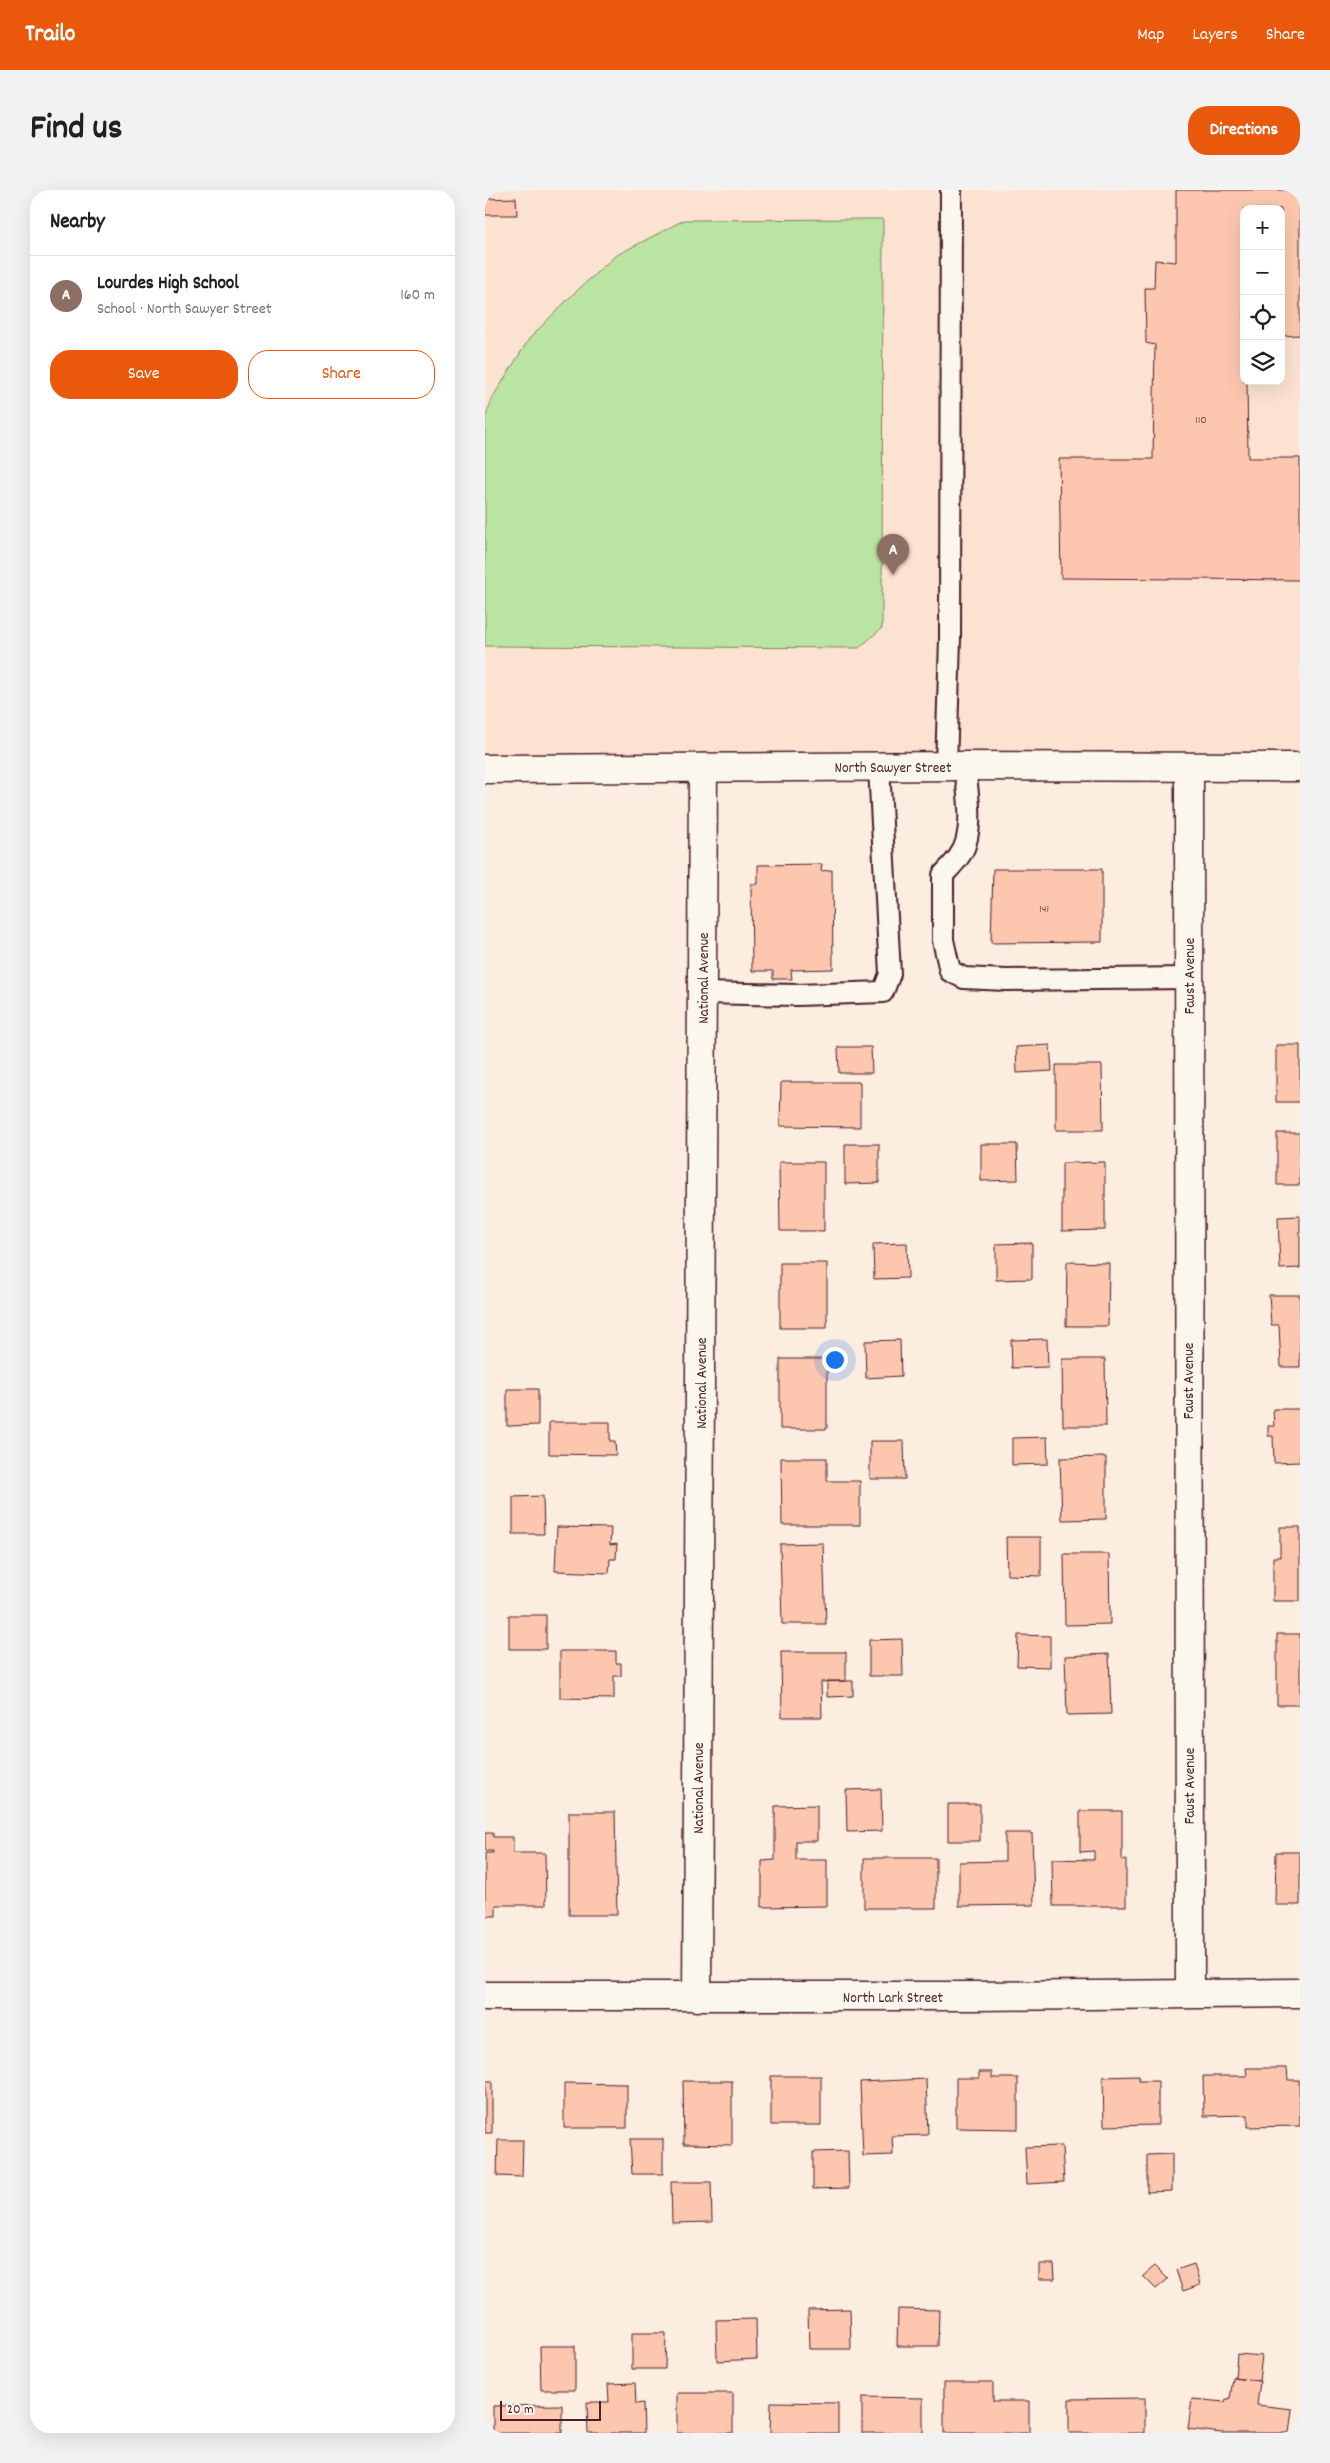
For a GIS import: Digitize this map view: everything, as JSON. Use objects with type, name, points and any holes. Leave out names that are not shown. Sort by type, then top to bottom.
[{"type":"street","name":"North Sawyer Street","points":[[485,769],[956,766],[1300,767]]},
{"type":"street","name":"National Avenue","points":[[697,1997],[703,768]]},
{"type":"street","name":"Faust Avenue","points":[[1189,768],[1190,1994]]},
{"type":"street","name":"North Lark Street","points":[[485,1996],[697,1997],[1300,1994]]},
{"type":"lane","points":[[951,190],[950,639],[956,766],[969,807],[966,842],[958,858],[943,874],[943,940],[950,971],[964,978],[1006,980],[1189,978]]},
{"type":"lane","points":[[703,993],[797,995],[883,992],[890,974],[879,767]]},
{"type":"shaded area","points":[[485,190],[1300,190],[1300,768],[485,770]]},
{"type":"green space","points":[[883,219],[882,628],[859,648],[485,646],[485,418],[493,397],[529,339],[569,298],[615,256],[684,220]]},
{"type":"building","points":[[1176,190],[1300,190],[1300,335],[1285,336],[1285,205],[1240,205],[1240,385],[1247,385],[1248,458],[1300,458],[1300,580],[1061,578],[1059,459],[1153,459],[1155,345],[1146,343],[1145,288],[1154,288],[1155,260],[1176,262]]},
{"type":"building","points":[[516,198],[517,215],[485,215],[485,199]]},
{"type":"building","points":[[822,864],[821,871],[832,870],[833,969],[791,970],[792,979],[773,979],[773,971],[752,971],[751,884],[758,884],[758,865]]},
{"type":"building","points":[[993,869],[1102,869],[1102,942],[991,943]]},
{"type":"building","points":[[1050,1045],[1052,1071],[1017,1073],[1016,1047]]},
{"type":"building","points":[[1276,1045],[1300,1045],[1300,1102],[1276,1102]]},
{"type":"building","points":[[838,1047],[871,1047],[872,1073],[839,1073]]},
{"type":"building","points":[[1056,1065],[1102,1065],[1103,1130],[1056,1130]]},
{"type":"building","points":[[781,1082],[860,1082],[860,1127],[780,1126]]},
{"type":"building","points":[[1277,1133],[1300,1133],[1300,1185],[1277,1185]]},
{"type":"building","points":[[845,1144],[879,1144],[879,1183],[845,1184]]},
{"type":"building","points":[[981,1144],[1017,1144],[1018,1180],[981,1181]]},
{"type":"building","points":[[779,1162],[824,1162],[824,1231],[780,1231]]},
{"type":"building","points":[[1105,1162],[1105,1230],[1062,1231],[1062,1163]]},
{"type":"building","points":[[1300,1216],[1300,1268],[1280,1269],[1278,1217]]},
{"type":"building","points":[[907,1243],[908,1278],[874,1279],[873,1244]]},
{"type":"building","points":[[1032,1243],[1032,1279],[996,1280],[996,1244]]},
{"type":"building","points":[[1067,1262],[1109,1263],[1108,1326],[1066,1326]]},
{"type":"building","points":[[780,1263],[827,1263],[827,1328],[780,1328]]},
{"type":"building","points":[[1269,1295],[1300,1295],[1300,1367],[1281,1367],[1279,1325],[1271,1325]]},
{"type":"building","points":[[1047,1339],[1048,1367],[1012,1368],[1011,1340]]},
{"type":"building","points":[[900,1340],[901,1376],[866,1378],[865,1341]]},
{"type":"building","points":[[780,1359],[827,1359],[827,1429],[780,1429]]},
{"type":"building","points":[[1062,1359],[1105,1359],[1106,1426],[1063,1426]]},
{"type":"building","points":[[507,1389],[538,1389],[538,1425],[507,1426]]},
{"type":"building","points":[[1273,1409],[1300,1409],[1300,1462],[1274,1463],[1273,1436],[1268,1436],[1268,1426],[1274,1426]]},
{"type":"building","points":[[549,1422],[610,1422],[610,1441],[615,1441],[616,1455],[549,1454]]},
{"type":"building","points":[[1047,1437],[1048,1464],[1012,1465],[1012,1438]]},
{"type":"building","points":[[870,1441],[904,1441],[905,1479],[870,1479]]},
{"type":"building","points":[[1106,1457],[1106,1519],[1062,1520],[1060,1458]]},
{"type":"building","points":[[781,1458],[827,1458],[827,1481],[860,1481],[860,1525],[782,1525]]},
{"type":"building","points":[[543,1496],[544,1534],[513,1534],[513,1497]]},
{"type":"building","points":[[557,1527],[611,1528],[610,1545],[617,1544],[616,1559],[610,1559],[609,1573],[555,1571]]},
{"type":"building","points":[[1280,1527],[1300,1527],[1300,1601],[1273,1601],[1273,1557],[1280,1557]]},
{"type":"building","points":[[1006,1537],[1041,1537],[1041,1576],[1007,1575]]},
{"type":"building","points":[[823,1543],[826,1624],[782,1624],[780,1544]]},
{"type":"building","points":[[1064,1554],[1109,1554],[1110,1624],[1065,1625]]},
{"type":"building","points":[[509,1615],[546,1615],[546,1649],[509,1649]]},
{"type":"building","points":[[1277,1634],[1300,1634],[1300,1705],[1277,1705]]},
{"type":"building","points":[[1018,1635],[1050,1636],[1050,1667],[1017,1666]]},
{"type":"building","points":[[902,1639],[903,1676],[869,1676],[869,1640]]},
{"type":"building","points":[[560,1651],[616,1651],[616,1663],[621,1663],[621,1676],[614,1676],[614,1699],[560,1698]]},
{"type":"building","points":[[781,1652],[846,1652],[846,1681],[821,1682],[822,1717],[782,1717]]},
{"type":"building","points":[[1109,1654],[1111,1714],[1067,1715],[1065,1656]]},
{"type":"building","points":[[827,1681],[853,1681],[853,1696],[827,1697]]},
{"type":"building","points":[[881,1789],[882,1831],[847,1832],[846,1790]]},
{"type":"building","points":[[948,1804],[980,1804],[980,1841],[948,1841]]},
{"type":"building","points":[[817,1805],[817,1841],[796,1841],[796,1860],[827,1860],[827,1906],[762,1907],[762,1861],[775,1860],[775,1806]]},
{"type":"building","points":[[1080,1811],[1122,1811],[1122,1860],[1126,1860],[1126,1906],[1053,1906],[1052,1859],[1094,1860],[1094,1851],[1080,1852]]},
{"type":"building","points":[[569,1812],[615,1812],[617,1915],[569,1915]]},
{"type":"building","points":[[485,1833],[493,1833],[493,1837],[513,1837],[513,1853],[545,1853],[546,1905],[496,1905],[496,1916],[485,1916],[485,1853],[493,1853],[493,1851],[485,1851]]},
{"type":"building","points":[[1005,1833],[1032,1833],[1034,1905],[959,1906],[959,1862],[1005,1861]]},
{"type":"building","points":[[1276,1852],[1300,1852],[1300,1905],[1275,1905]]},
{"type":"building","points":[[864,1858],[936,1858],[936,1908],[864,1908]]},
{"type":"building","points":[[1246,2068],[1287,2068],[1288,2080],[1299,2080],[1300,2126],[1248,2127],[1248,2115],[1204,2116],[1203,2076],[1247,2076]]},
{"type":"building","points":[[979,2072],[992,2072],[992,2078],[1018,2078],[1018,2129],[956,2128],[956,2078],[979,2078]]},
{"type":"building","points":[[771,2076],[821,2076],[821,2125],[771,2125]]},
{"type":"building","points":[[1139,2076],[1139,2081],[1158,2081],[1158,2125],[1104,2126],[1103,2077]]},
{"type":"building","points":[[926,2079],[928,2135],[892,2136],[893,2155],[863,2156],[860,2082]]},
{"type":"building","points":[[485,2081],[492,2081],[492,2133],[485,2133]]},
{"type":"building","points":[[683,2081],[732,2081],[732,2145],[684,2144]]},
{"type":"building","points":[[564,2083],[627,2084],[627,2128],[564,2128]]},
{"type":"building","points":[[630,2139],[663,2139],[663,2174],[632,2174]]},
{"type":"building","points":[[498,2140],[523,2140],[522,2177],[497,2176]]},
{"type":"building","points":[[1062,2146],[1064,2182],[1027,2184],[1025,2147]]},
{"type":"building","points":[[848,2151],[849,2188],[813,2189],[813,2152]]},
{"type":"building","points":[[1172,2154],[1172,2191],[1147,2192],[1147,2155]]},
{"type":"building","points":[[671,2182],[711,2182],[712,2222],[672,2223]]},
{"type":"building","points":[[1039,2264],[1054,2264],[1055,2279],[1039,2279]]},
{"type":"building","points":[[1194,2264],[1200,2285],[1183,2291],[1176,2270]]},
{"type":"building","points":[[1155,2266],[1168,2279],[1156,2289],[1143,2276]]},
{"type":"building","points":[[850,2309],[851,2349],[809,2349],[808,2310]]},
{"type":"building","points":[[898,2309],[939,2310],[938,2346],[897,2346]]},
{"type":"building","points":[[756,2319],[757,2359],[717,2361],[716,2320]]},
{"type":"building","points":[[632,2333],[666,2333],[665,2369],[632,2369]]},
{"type":"building","points":[[540,2346],[575,2346],[575,2390],[541,2390]]},
{"type":"building","points":[[1237,2354],[1262,2356],[1259,2381],[1235,2378]]},
{"type":"building","points":[[1233,2378],[1260,2381],[1257,2405],[1292,2409],[1289,2433],[1222,2433],[1188,2429],[1192,2399],[1225,2402],[1226,2399],[1230,2399]]},
{"type":"building","points":[[944,2382],[993,2382],[993,2401],[1029,2401],[1029,2433],[944,2433]]},
{"type":"building","points":[[635,2383],[636,2404],[643,2403],[644,2433],[588,2433],[587,2402],[609,2402],[608,2384]]},
{"type":"building","points":[[677,2393],[733,2393],[733,2433],[677,2433]]},
{"type":"building","points":[[862,2397],[923,2398],[923,2433],[862,2433]]},
{"type":"building","points":[[1145,2398],[1145,2433],[1069,2433],[1069,2399]]},
{"type":"building","points":[[771,2402],[838,2403],[838,2433],[770,2433]]},
{"type":"building","points":[[562,2405],[562,2433],[493,2433],[493,2406]]},
{"type":"place","name":"Lourdes High School","points":[[893,575]]}]
